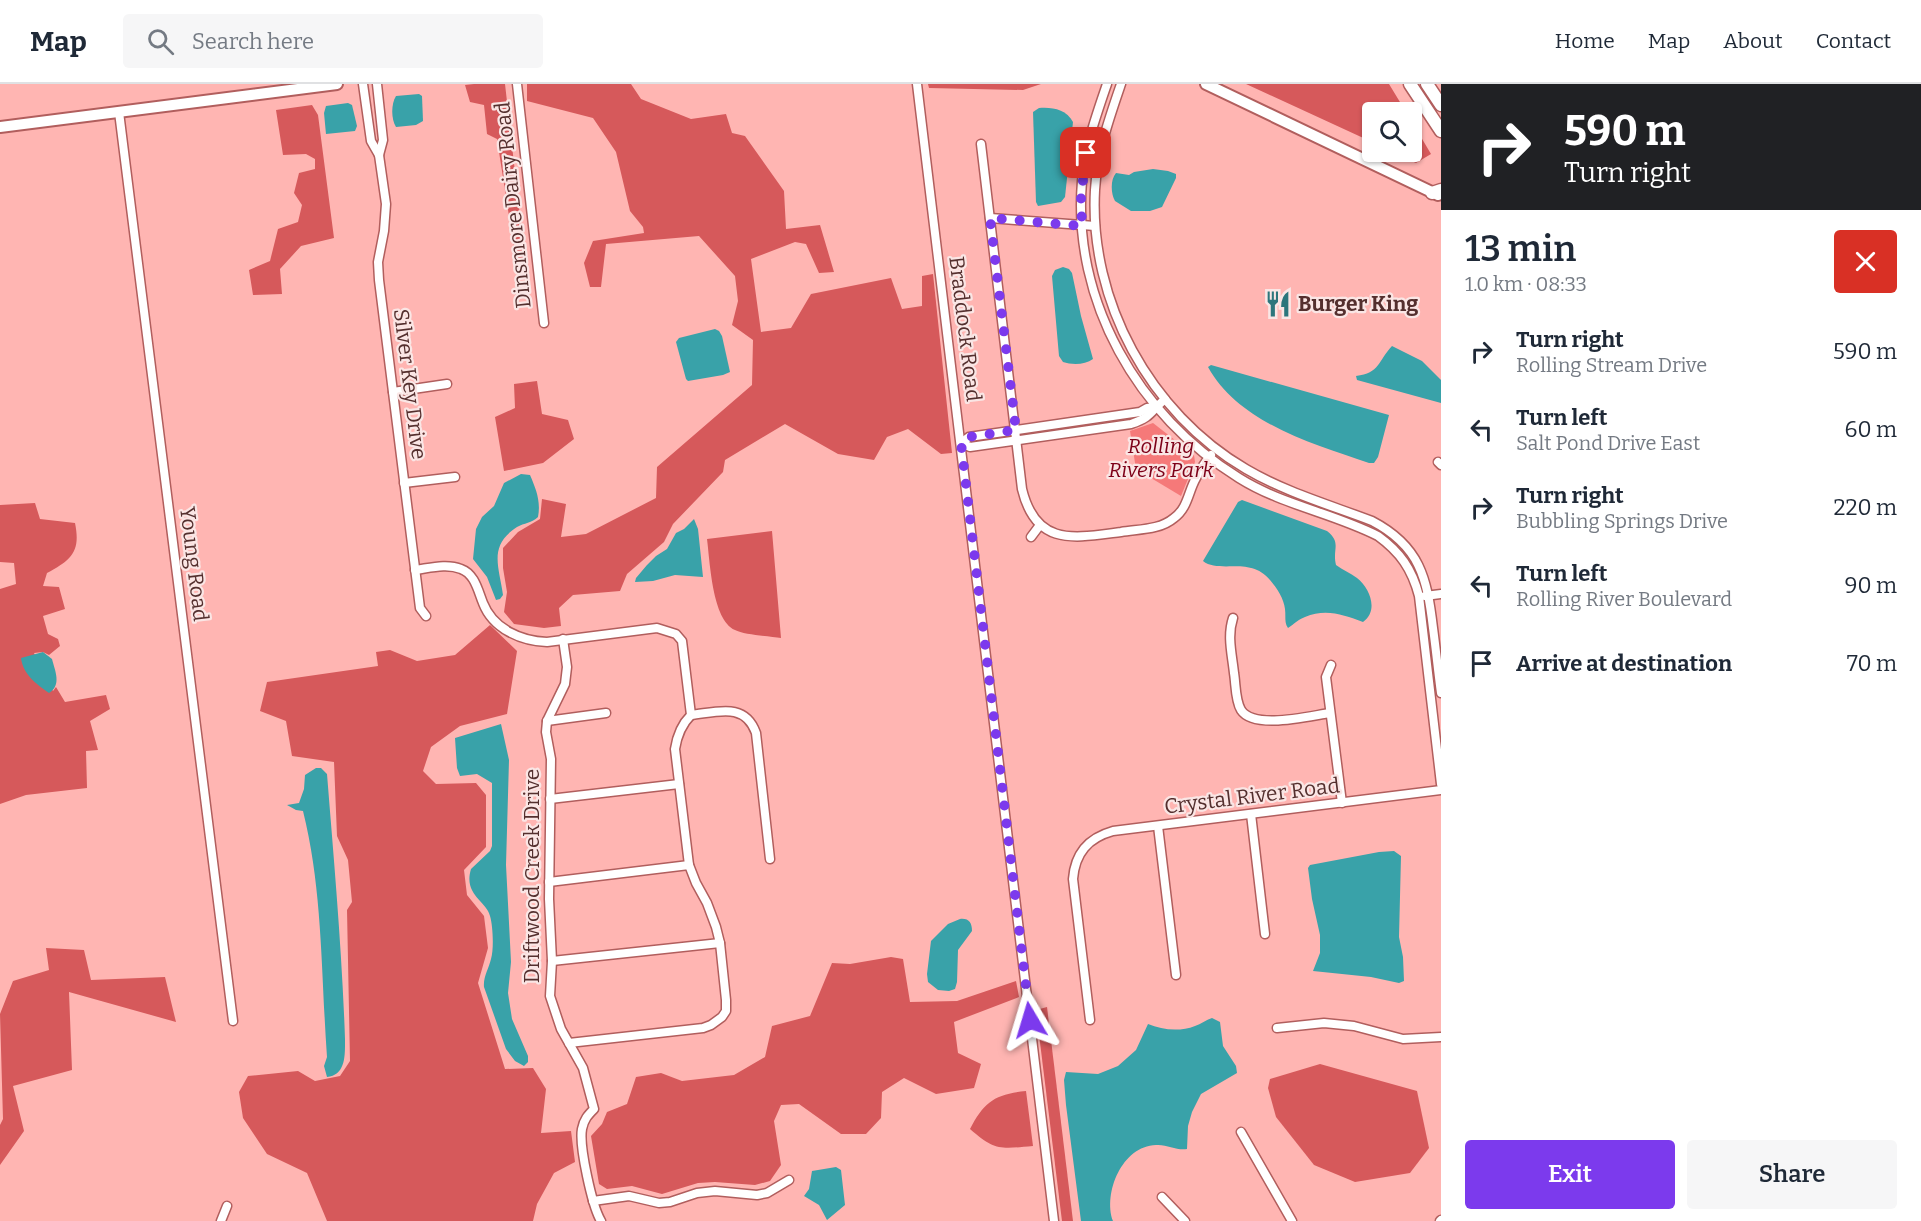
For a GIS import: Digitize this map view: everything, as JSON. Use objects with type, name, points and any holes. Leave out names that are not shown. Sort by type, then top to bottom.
[{"type":"highway","points":[[1410,84],[1441,131]]},
{"type":"highway","points":[[1426,84],[1441,105]]},
{"type":"main road","points":[[0,127],[337,84]]},
{"type":"main road","points":[[1206,84],[1438,193]]},
{"type":"street","name":"Silver Key Drive","points":[[363,84],[371,141],[379,155],[386,204],[378,262],[379,280],[420,608],[426,616]]},
{"type":"street","name":"Silver Key Drive","points":[[377,84],[383,140],[379,155]]},
{"type":"street","name":"Dinsmore Dairy Road","points":[[518,84],[544,323]]},
{"type":"street","name":"Braddock Road","points":[[917,84],[1054,1221]]},
{"type":"street","points":[[1107,84],[1086,153],[1081,198],[1085,249],[1095,295],[1107,328],[1121,356],[1155,407],[1174,428],[1209,458],[1263,491],[1378,536],[1402,557],[1410,570],[1419,596],[1441,784]]},
{"type":"street","points":[[1121,84],[1099,155],[1095,190],[1095,226],[1104,280],[1120,328],[1146,374],[1165,399],[1216,450],[1268,482],[1372,521],[1400,539],[1418,562],[1429,595],[1441,693]]},
{"type":"street","name":"Young Road","points":[[118,112],[233,1021]]},
{"type":"street","points":[[981,144],[1022,489],[1026,504],[1040,525],[1060,535],[1076,538],[1160,526],[1181,512],[1195,479],[1216,450]]},
{"type":"street","points":[[990,218],[1095,226]]},
{"type":"street","points":[[393,392],[447,384]]},
{"type":"street","points":[[1155,407],[1140,412],[969,437],[961,443],[970,447],[1131,424],[1151,415],[1155,407],[1165,399]]},
{"type":"street","points":[[404,483],[455,477]]},
{"type":"street","points":[[1031,537],[1040,525]]},
{"type":"street","points":[[415,570],[445,566],[464,569],[477,586],[483,606],[496,622],[512,634],[532,641],[547,642],[657,628],[679,632],[684,650],[692,715]]},
{"type":"street","points":[[1419,596],[1441,594]]},
{"type":"street","points":[[1233,618],[1229,631],[1238,701],[1245,714],[1265,721],[1330,713]]},
{"type":"street","points":[[547,721],[565,684],[567,667],[563,639]]},
{"type":"street","points":[[1331,665],[1326,677],[1342,803]]},
{"type":"street","points":[[569,1043],[703,1028],[721,1023],[726,1011],[720,943],[707,903],[689,865],[679,784],[675,749],[677,737],[685,721],[692,715],[730,711],[751,716],[756,733],[770,859]]},
{"type":"street","points":[[547,721],[606,713]]},
{"type":"street","name":"Driftwood Creek Drive","points":[[547,721],[546,732],[551,759],[549,882],[552,961],[550,996],[561,1029],[586,1075],[594,1109],[585,1117],[582,1130],[582,1144],[593,1201]]},
{"type":"street","points":[[550,799],[679,784]]},
{"type":"street","name":"Crystal River Road","points":[[1090,1020],[1074,879],[1077,858],[1088,843],[1101,835],[1158,826],[1441,790]]},
{"type":"street","points":[[1251,814],[1265,934]]},
{"type":"street","points":[[1158,826],[1176,975]]},
{"type":"street","points":[[549,882],[689,865]]},
{"type":"street","points":[[552,961],[720,943]]},
{"type":"street","points":[[1277,1028],[1324,1023],[1354,1026],[1403,1039],[1441,1037]]},
{"type":"street","points":[[1241,1132],[1292,1221]]},
{"type":"street","points":[[601,1221],[593,1201],[629,1196],[659,1203],[670,1202],[697,1193],[715,1191],[758,1195],[767,1193],[789,1180]]},
{"type":"street","points":[[1162,1197],[1185,1221]]},
{"type":"street","points":[[221,1221],[227,1206]]},
{"type":"green space","name":"Rolling Rivers Park","points":[[1153,423],[1194,455],[1195,462],[1181,496],[1136,469],[1130,431]]},
{"type":"shaded area","points":[[505,84],[525,260],[516,261],[497,139],[487,134],[484,105],[470,102],[465,85]]},
{"type":"shaded area","points":[[527,84],[631,84],[641,99],[691,119],[726,114],[732,133],[745,136],[784,191],[786,229],[820,225],[834,272],[819,273],[806,244],[795,242],[751,259],[761,332],[791,328],[811,294],[891,278],[902,309],[922,306],[922,276],[933,274],[952,453],[941,454],[908,429],[887,437],[874,460],[838,454],[785,424],[725,460],[723,472],[673,524],[664,542],[627,574],[620,591],[573,595],[559,608],[561,626],[544,628],[514,624],[504,612],[507,592],[503,568],[503,548],[518,532],[540,519],[542,499],[566,504],[561,537],[586,534],[656,498],[657,467],[752,385],[753,340],[732,325],[738,301],[735,276],[699,236],[606,244],[601,287],[590,287],[584,263],[593,241],[644,233],[643,227],[630,211],[616,152],[593,118],[527,101]]},
{"type":"shaded area","points":[[928,84],[1041,84],[1023,90],[929,88]]},
{"type":"shaded area","points":[[1246,84],[1389,84],[1400,102],[1362,102],[1362,137]]},
{"type":"shaded area","points":[[312,105],[318,115],[334,238],[301,246],[280,269],[282,294],[253,295],[249,270],[270,261],[278,229],[298,222],[302,205],[294,193],[299,173],[315,169],[315,159],[306,154],[283,155],[276,110]]},
{"type":"shaded area","points":[[1422,139],[1431,154],[1422,159]]},
{"type":"shaded area","points":[[537,381],[542,414],[568,420],[574,439],[543,463],[504,471],[495,417],[515,408],[514,384]]},
{"type":"shaded area","points":[[35,503],[40,519],[75,523],[77,541],[68,559],[47,573],[43,586],[59,587],[65,609],[43,616],[48,634],[58,639],[60,646],[49,655],[43,652],[34,653],[53,691],[56,687],[65,702],[106,695],[110,709],[90,721],[98,750],[86,751],[87,788],[26,795],[0,804],[0,589],[16,584],[14,563],[0,562],[0,505]]},
{"type":"shaded area","points":[[772,531],[781,638],[744,633],[727,624],[717,603],[707,539]]},
{"type":"shaded area","points":[[490,625],[517,651],[507,714],[460,726],[431,747],[423,771],[436,784],[476,783],[486,795],[486,847],[464,870],[467,895],[484,916],[488,948],[478,983],[505,1069],[533,1068],[546,1089],[541,1133],[571,1131],[575,1162],[554,1173],[537,1204],[533,1221],[327,1221],[307,1173],[267,1154],[243,1118],[239,1092],[248,1076],[298,1071],[315,1081],[340,1076],[350,1061],[347,910],[352,902],[348,860],[337,836],[334,762],[292,756],[286,721],[260,711],[267,682],[378,666],[376,652],[390,650],[417,661],[455,655]]},
{"type":"shaded area","points":[[46,948],[84,950],[91,980],[165,977],[176,1022],[69,992],[72,1070],[13,1086],[24,1131],[0,1165],[0,1125],[3,1119],[0,1014],[13,981],[49,970]]},
{"type":"shaded area","points":[[891,957],[903,959],[910,1002],[957,1001],[1016,981],[1019,997],[954,1022],[958,1053],[981,1064],[974,1088],[936,1094],[904,1078],[882,1092],[881,1118],[866,1134],[841,1134],[799,1104],[781,1105],[774,1121],[781,1165],[770,1181],[755,1185],[698,1183],[662,1194],[632,1186],[607,1189],[599,1184],[591,1136],[602,1124],[607,1112],[627,1104],[636,1077],[661,1073],[682,1081],[734,1075],[765,1057],[772,1026],[810,1016],[832,963],[850,964]]},
{"type":"shaded area","points":[[1047,1007],[1073,1221],[1062,1221],[1036,1010]]},
{"type":"shaded area","points":[[1320,1064],[1417,1091],[1429,1148],[1410,1173],[1355,1182],[1314,1165],[1276,1117],[1268,1088],[1270,1079]]},
{"type":"shaded area","points":[[1026,1091],[1033,1146],[998,1147],[970,1129],[980,1112],[992,1101],[1006,1094]]},
{"type":"water","points":[[419,94],[422,96],[423,121],[416,125],[396,127],[392,112],[396,96]]},
{"type":"water","points":[[348,103],[352,105],[357,126],[355,131],[326,134],[324,113],[326,106]]},
{"type":"water","points":[[1039,108],[1058,110],[1067,114],[1073,122],[1065,197],[1061,202],[1038,206],[1033,112]]},
{"type":"water","points":[[1153,169],[1176,174],[1162,207],[1150,211],[1131,211],[1115,201],[1112,187],[1116,173],[1129,175]]},
{"type":"water","points":[[1063,267],[1072,273],[1093,359],[1082,363],[1063,362],[1059,356],[1052,276],[1055,270]]},
{"type":"water","points":[[715,329],[722,336],[730,372],[688,381],[676,342],[679,338]]},
{"type":"water","points":[[1392,346],[1422,361],[1441,380],[1441,403],[1357,380],[1356,376],[1370,372],[1378,366]]},
{"type":"water","points":[[1211,365],[1389,415],[1378,457],[1374,463],[1369,463],[1279,429],[1238,403],[1208,367]]},
{"type":"water","points":[[521,474],[530,475],[534,485],[538,500],[538,517],[517,527],[502,542],[499,549],[498,566],[503,595],[496,600],[487,577],[473,559],[476,529],[482,517],[494,506],[504,483]]},
{"type":"water","points":[[1242,500],[1327,531],[1332,535],[1335,543],[1336,565],[1362,582],[1369,593],[1372,606],[1368,617],[1363,622],[1342,615],[1320,613],[1303,618],[1288,628],[1282,598],[1273,583],[1262,573],[1244,567],[1210,565],[1203,561],[1238,502]]},
{"type":"water","points":[[694,519],[698,529],[703,577],[675,575],[653,581],[635,582],[647,565],[667,549],[676,533]]},
{"type":"water","points":[[43,652],[52,659],[56,678],[55,686],[49,693],[27,674],[21,658]]},
{"type":"water","points":[[501,724],[509,760],[506,865],[511,962],[508,993],[512,1019],[528,1056],[528,1062],[524,1066],[515,1061],[506,1049],[484,987],[492,955],[492,926],[488,911],[476,897],[469,878],[471,869],[490,851],[492,846],[492,783],[477,774],[460,776],[457,768],[455,738]]},
{"type":"water","points":[[316,768],[321,768],[327,774],[345,1039],[341,1068],[327,1077],[324,1066],[327,1057],[318,902],[310,841],[303,811],[287,805],[299,803],[304,789],[305,775]]},
{"type":"water","points":[[1394,851],[1401,856],[1399,937],[1404,981],[1399,983],[1371,977],[1313,971],[1320,953],[1320,935],[1312,899],[1308,868],[1310,865]]},
{"type":"water","points":[[966,919],[969,922],[972,931],[958,950],[955,989],[938,990],[928,982],[931,941],[948,924]]},
{"type":"water","points":[[1212,1018],[1220,1022],[1223,1046],[1236,1066],[1237,1073],[1201,1094],[1188,1126],[1187,1149],[1160,1145],[1144,1147],[1125,1162],[1113,1185],[1111,1210],[1113,1221],[1081,1221],[1066,1105],[1064,1080],[1066,1072],[1098,1074],[1118,1066],[1136,1050],[1148,1024],[1177,1030],[1189,1028]]},
{"type":"water","points":[[836,1167],[841,1170],[845,1205],[827,1220],[819,1205],[804,1196],[809,1189],[812,1171]]},
{"type":"place","name":"Burger King","points":[[1278,304]]},
{"type":"route","points":[[1030,1020],[961,443],[969,437],[1016,430],[990,218],[1082,226],[1081,198],[1086,153]]}]
